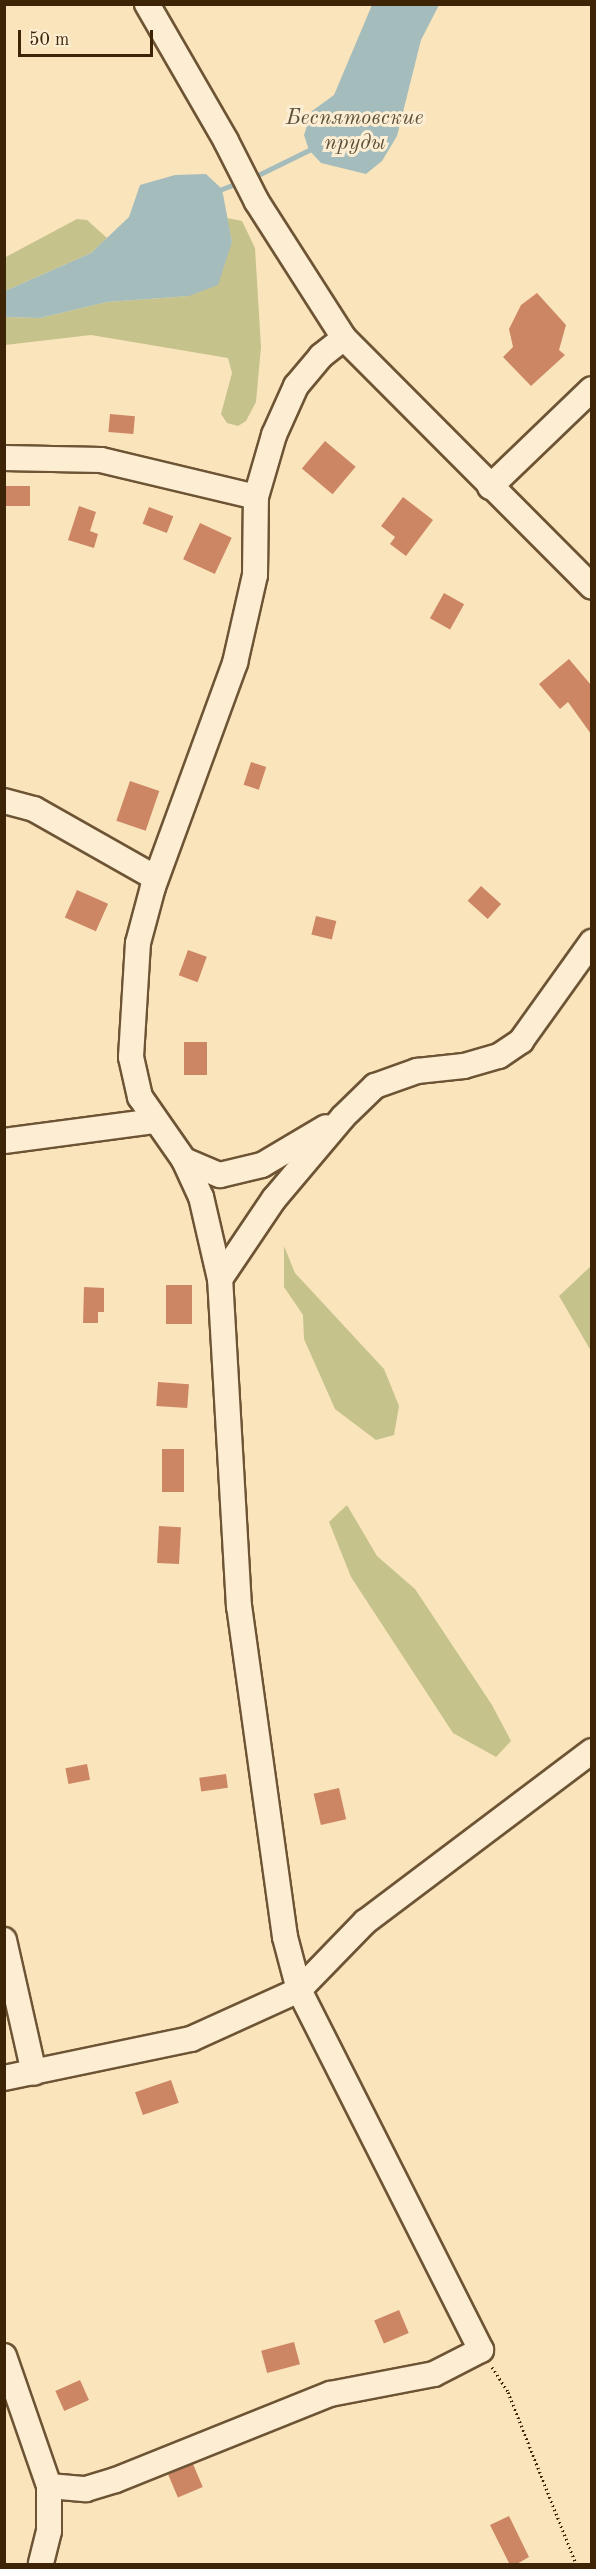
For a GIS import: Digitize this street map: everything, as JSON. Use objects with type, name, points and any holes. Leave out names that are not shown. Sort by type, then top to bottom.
[{"type":"street","points":[[147,4],[226,141],[257,202],[344,338],[489,487],[591,587]]},
{"type":"street","points":[[49,2486],[86,2489],[330,2394],[434,2374],[481,2350],[299,1990],[285,1937],[239,1607],[220,1279],[201,1197],[184,1160],[154,1121],[140,1097],[131,1057],[138,943],[156,878],[235,663],[255,574],[256,496],[274,435],[296,386],[321,356],[344,338]]},
{"type":"street","points":[[489,487],[591,389]]},
{"type":"street","points":[[4,458],[101,460],[256,496]]},
{"type":"street","points":[[4,801],[34,809],[156,878]]},
{"type":"street","points":[[220,1279],[274,1199],[343,1117],[375,1086],[417,1071],[465,1066],[490,1058],[520,1041],[591,942]]},
{"type":"street","points":[[184,1160],[220,1175],[262,1165],[343,1117]]},
{"type":"street","points":[[4,1141],[154,1121]]},
{"type":"street","points":[[4,2078],[191,2039],[299,1990],[365,1922],[591,1752]]},
{"type":"street","points":[[4,1940],[34,2073]]},
{"type":"street","points":[[4,2356],[49,2486],[49,2531],[41,2565]]},
{"type":"path","points":[[481,2350],[508,2392],[576,2565]]},
{"type":"shaded area","points":[[227,218],[242,221],[255,248],[261,347],[256,402],[246,421],[238,426],[227,423],[221,414],[232,373],[228,358],[91,335],[5,345],[5,317],[40,318],[107,302],[189,296],[232,242]]},
{"type":"shaded area","points":[[77,219],[87,220],[107,238],[91,253],[5,291],[4,258]]},
{"type":"shaded area","points":[[284,1246],[295,1273],[384,1369],[399,1406],[394,1435],[376,1440],[335,1409],[304,1339],[303,1315],[284,1287]]},
{"type":"shaded area","points":[[591,1266],[591,1351],[559,1296]]},
{"type":"shaded area","points":[[347,1505],[377,1556],[415,1589],[492,1705],[511,1741],[496,1757],[453,1733],[351,1577],[329,1522]]},
{"type":"water","name":"Беспятовские пруды","points":[[372,5],[439,5],[421,40],[397,136],[382,161],[366,174],[321,163],[309,150],[304,135],[312,111],[334,95]]},
{"type":"water","points":[[206,174],[222,189],[232,242],[218,285],[189,296],[107,302],[40,318],[5,317],[5,291],[91,253],[129,217],[140,185],[175,175]]},
{"type":"building","points":[[537,293],[566,325],[559,350],[565,355],[531,386],[503,357],[513,347],[509,329],[521,305]]},
{"type":"building","points":[[110,414],[135,416],[133,434],[108,432]]},
{"type":"building","points":[[325,441],[356,467],[333,494],[302,469]]},
{"type":"building","points":[[4,486],[30,486],[30,506],[4,506]]},
{"type":"building","points":[[403,497],[433,520],[406,556],[390,544],[395,537],[381,526]]},
{"type":"building","points":[[79,506],[96,512],[90,531],[98,534],[94,548],[68,540]]},
{"type":"building","points":[[149,507],[173,516],[167,533],[143,524]]},
{"type":"building","points":[[200,523],[232,538],[215,574],[183,559]]},
{"type":"building","points":[[444,593],[464,604],[450,630],[430,618]]},
{"type":"building","points":[[569,659],[591,685],[591,734],[568,702],[560,709],[539,684]]},
{"type":"building","points":[[251,762],[266,767],[259,790],[244,785]]},
{"type":"building","points":[[130,781],[159,791],[146,831],[116,821]]},
{"type":"building","points":[[481,886],[501,904],[488,919],[468,901]]},
{"type":"building","points":[[77,890],[108,904],[96,931],[65,917]]},
{"type":"building","points":[[316,916],[336,921],[332,940],[311,934]]},
{"type":"building","points":[[188,950],[207,957],[198,982],[179,975]]},
{"type":"building","points":[[184,1042],[207,1042],[207,1075],[184,1075]]},
{"type":"building","points":[[166,1285],[192,1285],[192,1324],[166,1324]]},
{"type":"building","points":[[84,1287],[104,1288],[104,1312],[98,1312],[98,1323],[83,1323]]},
{"type":"building","points":[[158,1382],[189,1384],[187,1408],[156,1406]]},
{"type":"building","points":[[162,1449],[184,1449],[184,1492],[162,1492]]},
{"type":"building","points":[[159,1526],[181,1527],[179,1564],[157,1563]]},
{"type":"building","points":[[87,1764],[90,1780],[68,1784],[65,1768]]},
{"type":"building","points":[[226,1774],[228,1788],[201,1792],[199,1778]]},
{"type":"building","points":[[339,1788],[346,1819],[321,1825],[314,1794]]},
{"type":"building","points":[[171,2080],[179,2103],[143,2115],[135,2092]]},
{"type":"building","points":[[399,2310],[409,2333],[384,2344],[374,2321]]},
{"type":"building","points":[[294,2342],[300,2364],[267,2373],[261,2351]]},
{"type":"building","points":[[80,2380],[89,2400],[64,2411],[55,2391]]},
{"type":"building","points":[[193,2464],[203,2487],[178,2498],[168,2475]]},
{"type":"building","points":[[509,2516],[529,2557],[515,2565],[510,2565],[490,2525]]},
{"type":"waterway","points":[[252,178],[309,150]]},
{"type":"waterway","points":[[222,189],[240,182]]}]
